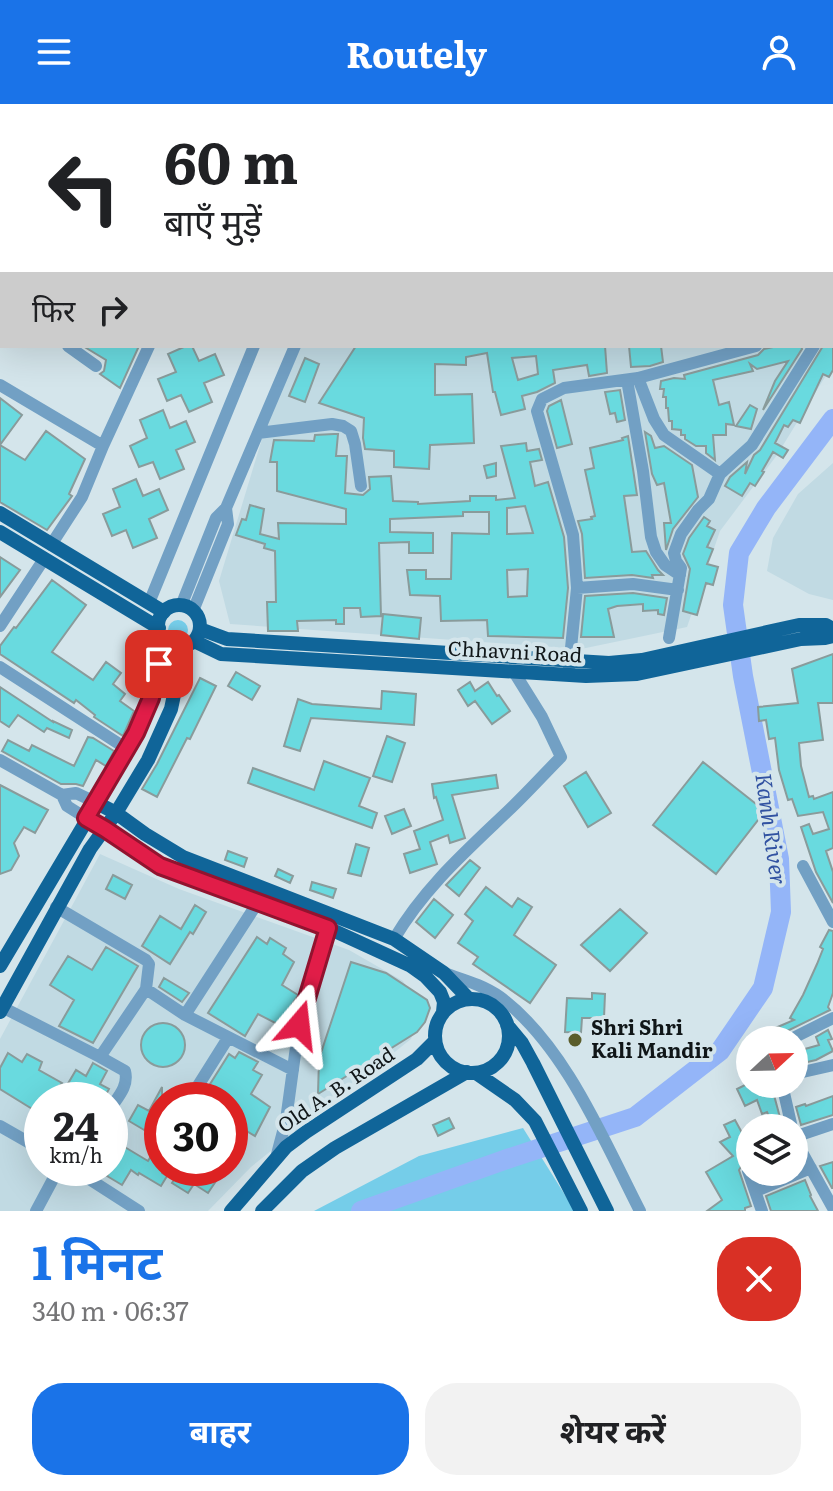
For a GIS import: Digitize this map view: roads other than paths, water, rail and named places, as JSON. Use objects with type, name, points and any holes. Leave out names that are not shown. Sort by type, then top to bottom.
[{"type":"main road","points":[[0,513],[164,612]]},
{"type":"main road","points":[[0,532],[162,634],[177,647],[193,639]]},
{"type":"main road","points":[[0,966],[97,803],[151,698],[162,634],[159,622],[164,612],[171,607],[187,609],[200,622],[171,709],[148,760],[90,849],[1,1009]]},
{"type":"main road","name":"Chhavni Road","points":[[193,639],[227,639],[637,674],[657,664],[826,625],[833,629]]},
{"type":"main road","name":"Chhavni Road","points":[[800,632],[825,638],[833,636]]},
{"type":"main road","name":"Chhavni Road","points":[[193,639],[221,654],[514,672],[569,668]]},
{"type":"main road","points":[[97,803],[183,857],[394,939],[444,973],[469,999]]},
{"type":"main road","points":[[86,818],[160,866],[328,928],[411,966],[440,992],[444,1002],[443,1012]]},
{"type":"main road","points":[[581,1211],[535,1121],[515,1100],[471,1072],[451,1066],[443,1059],[435,1041],[435,1031],[443,1012],[450,1005],[469,999],[482,1000],[502,1014],[533,1063],[607,1211]]},
{"type":"main road","points":[[262,1211],[302,1171],[335,1148],[471,1072],[494,1066],[506,1049],[509,1039],[507,1025]]},
{"type":"main road","name":"Old A. B. Road","points":[[231,1211],[286,1147],[417,1059],[435,1041]]},
{"type":"street","points":[[71,348],[96,366]]},
{"type":"street","points":[[51,545],[82,497],[148,348]]},
{"type":"street","points":[[149,603],[253,348]]},
{"type":"street","points":[[187,609],[216,518],[226,508],[294,348]]},
{"type":"street","points":[[569,668],[577,588],[573,535],[537,411],[542,399],[564,388],[633,379],[749,348]]},
{"type":"street","points":[[669,638],[681,568],[674,553],[681,534],[709,499],[720,474],[752,445],[813,348]]},
{"type":"street","points":[[633,379],[664,435],[720,474]]},
{"type":"street","points":[[633,379],[651,537],[665,565],[680,575]]},
{"type":"street","points":[[0,385],[103,446]]},
{"type":"street","points":[[258,433],[332,424],[343,426],[351,431],[355,444],[361,486]]},
{"type":"street","points":[[0,626],[44,559]]},
{"type":"street","points":[[577,588],[633,584],[678,590]]},
{"type":"street","points":[[0,667],[127,749]]},
{"type":"street","points":[[394,939],[410,912],[448,868],[561,757],[542,717],[514,672]]},
{"type":"street","points":[[0,760],[62,795],[67,806],[86,818]]},
{"type":"street","points":[[62,795],[76,793],[97,803]]},
{"type":"street","points":[[803,866],[833,922]]},
{"type":"street","points":[[185,1015],[258,902]]},
{"type":"street","points":[[56,907],[149,964],[146,989],[100,1057]]},
{"type":"street","points":[[275,1160],[286,1120],[299,1025],[328,928]]},
{"type":"street","points":[[444,973],[479,985],[501,998],[535,1030],[575,1086],[640,1211]]},
{"type":"street","points":[[146,989],[185,1015],[293,1070]]},
{"type":"street","points":[[1,1009],[125,1071],[126,1082]]},
{"type":"street","points":[[808,1030],[833,1018]]},
{"type":"street","points":[[200,1082],[228,1038]]},
{"type":"street","points":[[808,1071],[833,1065]]},
{"type":"street","points":[[808,1133],[833,1124]]},
{"type":"street","points":[[0,1126],[24,1140]]},
{"type":"street","points":[[808,1163],[833,1208]]},
{"type":"street","points":[[756,1191],[811,1168]]},
{"type":"street","points":[[36,1211],[49,1186]]},
{"type":"street","points":[[100,1186],[139,1211]]},
{"type":"street","points":[[754,1186],[762,1211]]},
{"type":"waterway","name":"Kanh River","points":[[361,1211],[635,1117],[720,1051],[763,988],[781,912],[779,859],[743,676],[733,605],[739,553],[766,508],[833,419]]},
{"type":"place","name":"Shri Shri Kali Mandir","points":[[575,1040]]}]
